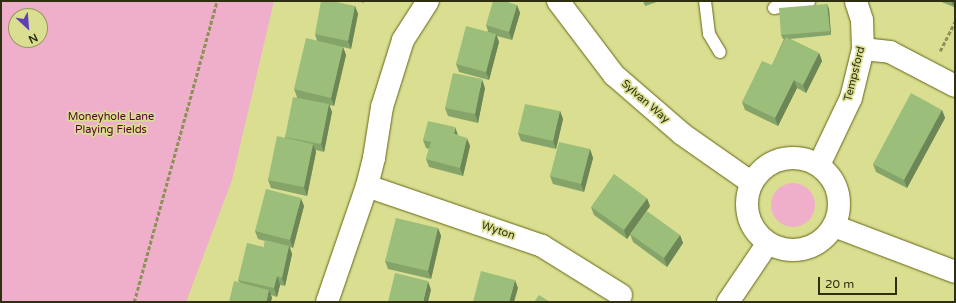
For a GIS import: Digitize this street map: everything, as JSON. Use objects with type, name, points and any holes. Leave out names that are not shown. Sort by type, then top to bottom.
[{"type":"street","points":[[327,302],[367,186],[374,158],[382,107],[403,40],[428,1]]},
{"type":"street","name":"Sylvan Way","points":[[558,1],[614,75],[682,134],[752,184]]},
{"type":"street","name":"Tempsford","points":[[819,166],[851,98],[863,49],[862,20],[856,1]]},
{"type":"street","points":[[863,49],[890,52],[955,86]]},
{"type":"street","points":[[797,159],[819,166],[832,180],[839,199],[834,226],[824,238],[812,246],[797,250],[782,248],[768,242],[751,222],[748,210],[752,184],[761,171],[774,162],[797,159]]},
{"type":"street","name":"Wyton","points":[[367,186],[542,246],[621,295]]},
{"type":"street","points":[[834,226],[955,272]]},
{"type":"street","points":[[728,302],[768,242]]},
{"type":"lane","points":[[705,1],[708,34],[720,52]]},
{"type":"lane","points":[[774,8],[809,1]]},
{"type":"path","points":[[134,302],[217,1]]},
{"type":"path","points":[[929,73],[955,22]]},
{"type":"green space","name":"Moneyhole Lane Playing Fields","points":[[1,1],[274,1],[232,180],[186,302],[1,302]]},
{"type":"green space","points":[[789,183],[797,183],[802,184],[809,189],[814,196],[814,214],[809,221],[802,226],[789,227],[781,224],[774,217],[771,209],[771,201],[774,193],[781,186]]},
{"type":"building","points":[[321,1],[332,1],[355,6],[348,41],[315,34]]},
{"type":"building","points":[[493,1],[504,1],[517,5],[509,32],[486,25]]},
{"type":"building","points":[[827,4],[830,31],[781,35],[779,8]]},
{"type":"building","points":[[466,26],[496,34],[486,72],[456,64]]},
{"type":"building","points":[[786,37],[819,53],[803,85],[794,80],[775,118],[742,102],[762,61],[772,65]]},
{"type":"building","points":[[306,38],[343,47],[331,98],[294,89]]},
{"type":"building","points":[[453,73],[482,79],[475,114],[445,108]]},
{"type":"building","points":[[911,93],[942,110],[904,180],[873,164]]},
{"type":"building","points":[[293,97],[329,104],[321,144],[285,137]]},
{"type":"building","points":[[525,104],[560,111],[553,141],[518,133]]},
{"type":"building","points":[[428,121],[455,127],[454,134],[467,138],[460,168],[426,159],[431,142],[423,140]]},
{"type":"building","points":[[277,136],[313,144],[304,187],[268,180]]},
{"type":"building","points":[[559,142],[590,149],[581,184],[550,176]]},
{"type":"building","points":[[614,174],[647,198],[624,230],[591,207]]},
{"type":"building","points":[[266,189],[301,198],[290,240],[255,231]]},
{"type":"building","points":[[647,211],[680,235],[664,258],[630,234]]},
{"type":"building","points":[[396,218],[438,228],[428,271],[385,261]]},
{"type":"building","points":[[265,240],[289,246],[282,278],[277,276],[274,288],[238,280],[247,243],[264,247]]},
{"type":"building","points":[[481,271],[515,280],[509,302],[473,302]]},
{"type":"building","points":[[395,273],[428,281],[423,302],[388,302]]},
{"type":"building","points":[[234,281],[269,290],[266,302],[229,302]]},
{"type":"building","points":[[539,295],[550,302],[534,302]]}]
